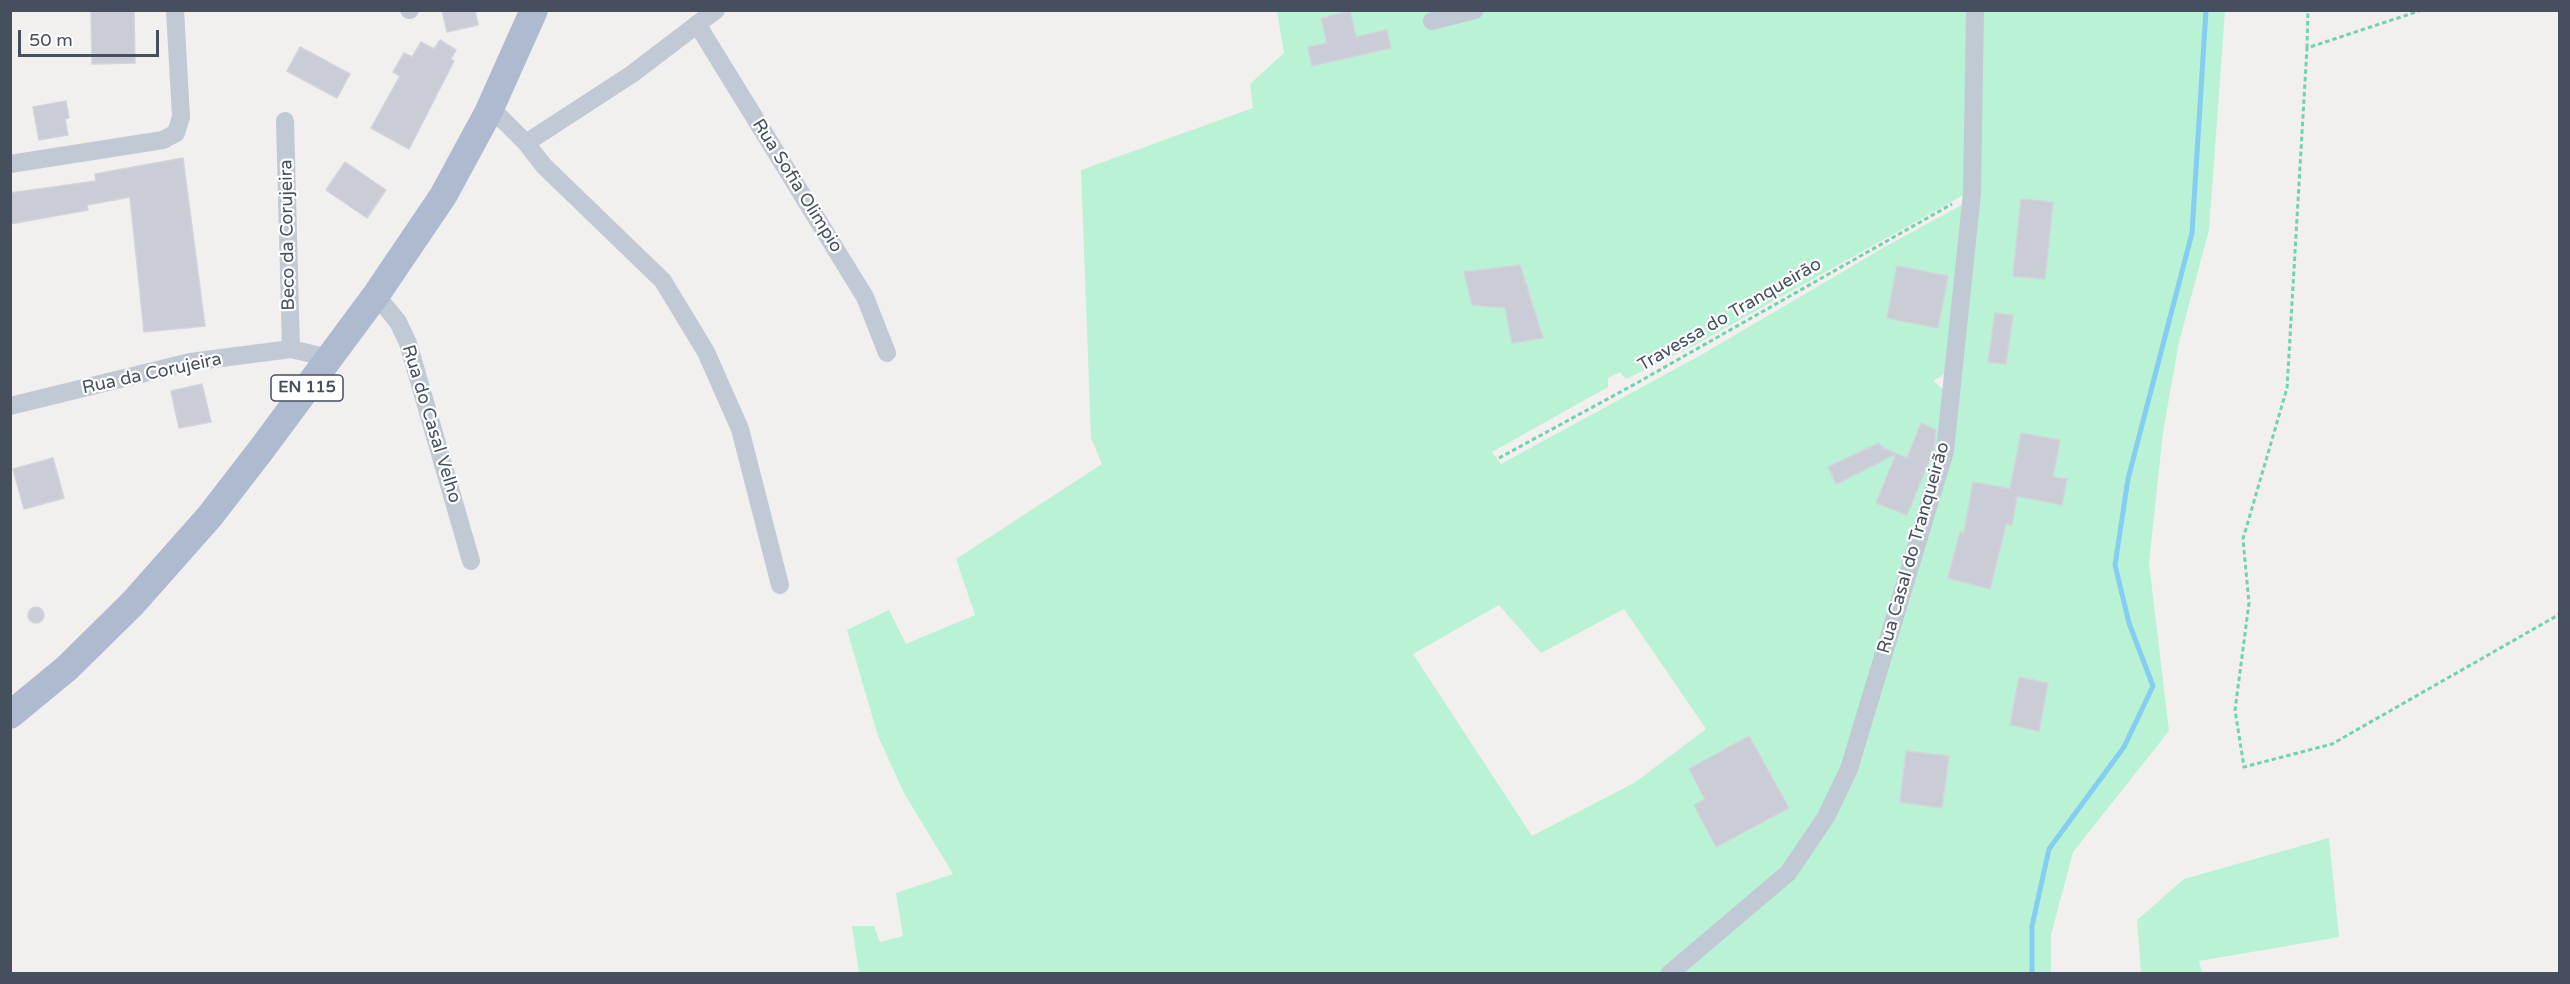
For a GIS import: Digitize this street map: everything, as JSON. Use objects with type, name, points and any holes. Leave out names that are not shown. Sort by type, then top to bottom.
[{"type":"main road","name":"EN 115","points":[[10,715],[104,633],[188,542],[376,295],[443,196],[488,113],[534,10]]},
{"type":"street","points":[[10,164],[163,140],[176,133],[181,117],[175,10]]},
{"type":"street","points":[[526,144],[632,74],[716,10]]},
{"type":"street","points":[[1432,21],[1474,10]]},
{"type":"street","name":"Rua Casal do Tranqueirão","points":[[1669,974],[1788,873],[1826,817],[1842,787],[1945,450],[1972,193],[1975,10]]},
{"type":"street","name":"Rua Sofia Olimpio","points":[[697,24],[865,297],[887,353]]},
{"type":"street","points":[[488,113],[501,118],[544,166],[663,281],[706,352],[740,429],[780,585]]},
{"type":"street","name":"Beco da Corujeira","points":[[285,121],[291,349]]},
{"type":"street","name":"Rua do Casal Velho","points":[[376,295],[398,322],[408,343],[471,561]]},
{"type":"street","name":"Rua da Corujeira","points":[[10,406],[189,362],[291,349],[329,358]]},
{"type":"path","points":[[2308,10],[2287,388],[2243,539],[2249,603],[2235,710],[2244,768],[2332,744],[2559,614]]},
{"type":"path","points":[[2307,48],[2422,10]]},
{"type":"path","name":"Travessa do Tranqueirão","points":[[1499,458],[1645,379],[1972,193]]},
{"type":"green space","points":[[1491,10],[1970,11],[1967,193],[1693,346],[1626,379],[1620,372],[1608,378],[1608,387],[1492,452],[1501,464],[1701,355],[1883,248],[1965,203],[1949,371],[1933,381],[1945,391],[1943,433],[1833,799],[1788,873],[1665,973],[859,973],[852,926],[874,926],[880,942],[903,936],[896,893],[953,874],[904,793],[878,736],[847,630],[889,610],[906,644],[975,615],[956,559],[1102,464],[1091,438],[1081,170],[1253,108],[1250,84],[1284,53],[1277,11],[1429,11],[1434,25]],"holes":[[[1499,605],[1541,653],[1624,609],[1706,729],[1634,783],[1532,836],[1413,654]]]},
{"type":"green space","points":[[1981,11],[2225,11],[2209,230],[2179,342],[2163,432],[2149,563],[2169,731],[2073,852],[2051,935],[2051,973],[1677,974],[1833,820],[1941,485]],"holes":[[[1906,751],[1948,756],[1942,808],[1900,802]]]},
{"type":"green space","points":[[2329,838],[2339,937],[2199,961],[2202,973],[2141,973],[2137,920],[2184,879]]},
{"type":"building","points":[[91,10],[134,10],[135,63],[92,64]]},
{"type":"building","points":[[442,10],[475,10],[478,25],[447,32]]},
{"type":"building","points":[[1350,11],[1356,37],[1387,30],[1391,48],[1312,66],[1308,47],[1327,43],[1321,18]]},
{"type":"building","points":[[440,40],[456,50],[451,59],[454,61],[409,149],[371,128],[400,76],[393,72],[404,53],[412,57],[421,42],[434,49]]},
{"type":"building","points":[[300,47],[350,74],[337,98],[287,71]]},
{"type":"building","points":[[66,101],[69,118],[65,119],[68,135],[39,140],[33,107]]},
{"type":"building","points":[[183,158],[205,326],[144,332],[130,197],[87,205],[88,210],[10,224],[10,193],[96,181],[95,174]]},
{"type":"building","points":[[345,162],[386,190],[367,218],[326,190]]},
{"type":"building","points":[[2021,199],[2053,202],[2045,279],[2013,276]]},
{"type":"building","points":[[1520,265],[1543,338],[1512,343],[1505,308],[1472,305],[1464,272]]},
{"type":"building","points":[[1897,266],[1948,276],[1938,328],[1887,318]]},
{"type":"building","points":[[1995,313],[2013,315],[2006,364],[1988,362]]},
{"type":"building","points":[[202,384],[211,422],[179,428],[171,391]]},
{"type":"building","points":[[1921,423],[1936,430],[1934,449],[1907,515],[1876,503],[1896,454],[1836,484],[1828,467],[1879,443],[1881,447],[1907,458]]},
{"type":"building","points":[[2021,433],[2060,440],[2053,477],[2067,479],[2062,505],[2017,496],[2012,525],[2006,524],[1990,589],[1948,578],[1960,532],[1964,533],[1973,482],[2010,489]]},
{"type":"building","points":[[53,458],[64,498],[24,509],[13,469]]},
{"type":"building","points":[[33,607],[39,607],[44,615],[42,621],[33,623],[28,618],[28,612]]},
{"type":"building","points":[[2019,677],[2048,683],[2039,731],[2010,725]]},
{"type":"building","points":[[1749,736],[1789,808],[1716,847],[1694,805],[1705,799],[1689,769]]},
{"type":"building","points":[[1906,751],[1949,756],[1942,808],[1900,802]]},
{"type":"waterway","points":[[2032,974],[2032,926],[2049,849],[2124,747],[2153,686],[2129,623],[2115,565],[2128,479],[2192,233],[2206,10]]}]
